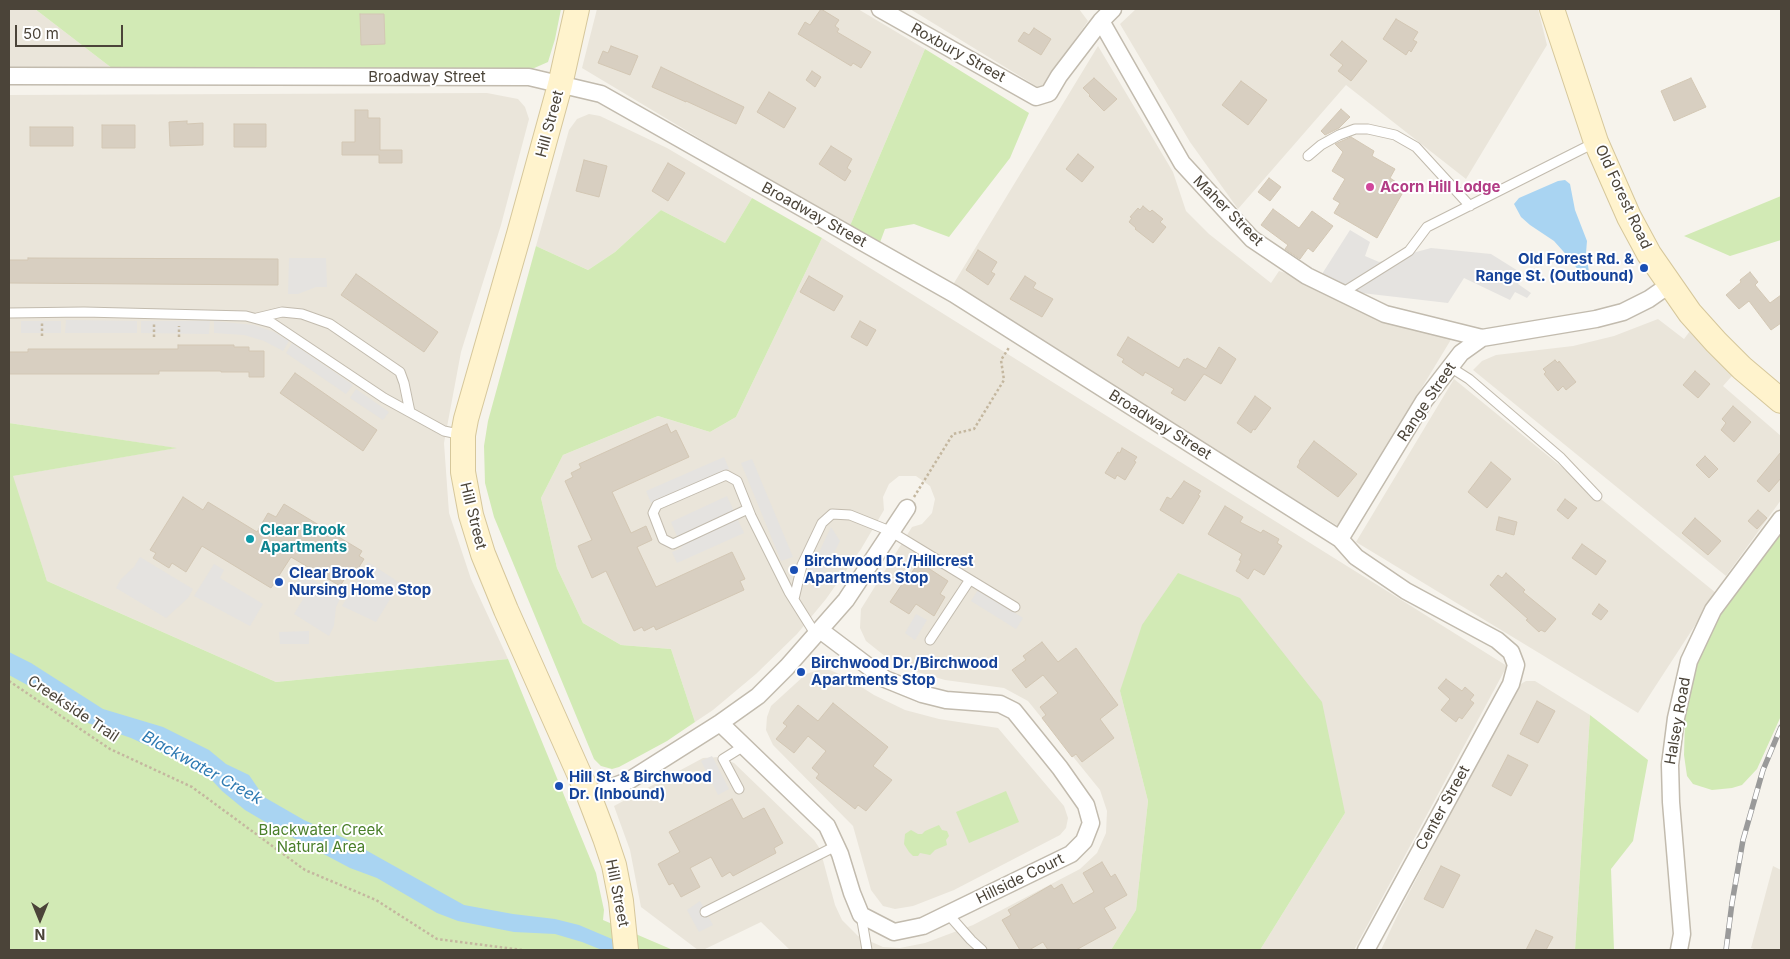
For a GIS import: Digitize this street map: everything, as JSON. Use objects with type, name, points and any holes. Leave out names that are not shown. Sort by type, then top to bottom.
[{"type":"street","name":"Hill Street","points":[[577,9],[560,86],[468,410],[463,434],[462,458],[466,494],[483,554],[589,796],[614,865],[626,941]]},
{"type":"street","name":"Roxbury Street","points":[[880,9],[1036,97],[1049,93],[1101,21]]},
{"type":"street","points":[[1101,21],[1113,9]]},
{"type":"street","name":"Old Forest Road","points":[[1552,9],[1596,142],[1629,217],[1649,254],[1690,313],[1716,342],[1742,368],[1780,399]]},
{"type":"street","name":"Maher Street","points":[[1101,21],[1182,163],[1252,239],[1307,276],[1385,314],[1482,338]]},
{"type":"street","name":"Broadway Street","points":[[9,76],[529,77],[560,86],[601,94],[954,294],[1340,540],[1356,557],[1406,591],[1497,640],[1511,652],[1516,664]]},
{"type":"street","name":"Range Street","points":[[1340,540],[1424,401],[1461,353],[1482,338],[1596,319],[1623,312],[1649,299],[1669,284]]},
{"type":"street","points":[[589,796],[630,780],[720,724],[758,696],[787,667],[846,600],[907,508]]},
{"type":"street","name":"Halsey Road","points":[[1679,950],[1682,934],[1671,802],[1670,765],[1676,718],[1689,661],[1713,610],[1781,519]]},
{"type":"street","name":"Hillside Court","points":[[818,632],[885,679],[922,694],[946,700],[1000,704],[1014,711],[1060,768],[1086,805],[1091,823],[1084,841],[1071,854],[923,926],[894,932],[861,915]]},
{"type":"street","name":"Center Street","points":[[1366,950],[1511,684],[1516,664]]},
{"type":"street","points":[[720,724],[827,826],[861,915]]},
{"type":"lane","points":[[1308,156],[1339,135],[1355,129],[1368,129],[1396,135],[1416,147],[1470,206]]},
{"type":"lane","points":[[1342,293],[1409,251],[1427,227],[1596,142]]},
{"type":"lane","points":[[9,313],[84,312],[246,316],[272,323],[384,398],[444,431],[463,434]]},
{"type":"lane","points":[[255,319],[282,312],[302,314],[330,324],[400,372],[410,412]]},
{"type":"lane","points":[[1450,367],[1469,379],[1561,458],[1597,496]]},
{"type":"lane","points":[[748,508],[673,544],[663,539],[653,513],[657,505],[726,475],[737,481],[748,508],[794,599],[818,632]]},
{"type":"lane","points":[[794,599],[802,565],[822,523],[832,514],[850,515],[890,531],[1015,607]]},
{"type":"lane","points":[[930,640],[970,581]]},
{"type":"lane","points":[[739,789],[723,759],[744,746]]},
{"type":"lane","points":[[705,912],[836,846]]},
{"type":"lane","points":[[948,914],[982,950]]},
{"type":"lane","points":[[861,915],[867,950]]},
{"type":"path","points":[[907,508],[953,434],[974,430],[1004,380],[1001,360],[1017,334]]},
{"type":"path","name":"Creekside Trail","points":[[9,681],[110,749],[192,787],[305,870],[376,900],[437,939],[522,950]]},
{"type":"shaded area","points":[[9,9],[35,9],[113,69],[9,69]]},
{"type":"shaded area","points":[[597,9],[858,9],[925,49],[849,228],[582,68]]},
{"type":"shaded area","points":[[910,9],[1079,9],[1088,21],[1041,89]]},
{"type":"shaded area","points":[[1136,9],[1538,9],[1547,45],[1466,179],[1346,85],[1238,209],[1190,142],[1120,24]]},
{"type":"shaded area","points":[[1098,46],[1173,172],[1186,211],[1209,234],[1271,283],[1279,271],[1458,328],[1338,526],[951,288]]},
{"type":"shaded area","points":[[487,93],[518,99],[525,107],[529,119],[501,225],[461,352],[444,443],[449,513],[471,579],[508,659],[276,682],[47,581],[12,476],[175,448],[9,423],[9,95]]},
{"type":"shaded area","points":[[589,114],[600,116],[667,148],[752,198],[725,243],[661,210],[615,252],[588,270],[536,246],[569,130],[577,119]]},
{"type":"shaded area","points":[[1350,230],[1370,242],[1365,256],[1379,262],[1431,248],[1491,254],[1523,274],[1518,284],[1531,293],[1527,298],[1515,292],[1510,300],[1464,278],[1448,303],[1353,292],[1322,274]]},
{"type":"shaded area","points":[[822,238],[1507,666],[1354,950],[1260,950],[1345,813],[1120,691],[1148,801],[1136,910],[1111,950],[790,950],[761,922],[703,950],[698,950],[641,907],[630,850],[614,806],[703,758],[719,757],[734,763],[814,840],[820,849],[835,905],[842,920],[858,936],[883,947],[900,948],[925,943],[973,925],[1080,869],[1097,853],[1106,833],[1107,811],[1100,790],[1028,701],[1004,688],[945,680],[914,671],[886,657],[866,641],[860,628],[861,609],[912,527],[922,524],[932,513],[935,499],[930,486],[916,476],[899,476],[889,484],[883,497],[884,510],[861,549],[826,599],[797,634],[756,674],[713,710],[695,722],[671,649],[621,645],[583,623],[557,568],[541,498],[563,455],[658,416],[710,432],[736,417]]},
{"type":"shaded area","points":[[289,258],[326,258],[327,287],[316,287],[298,294],[288,294]]},
{"type":"shaded area","points":[[1658,319],[1684,339],[1690,331],[1739,368],[1723,386],[1781,436],[1781,500],[1726,576],[1473,370],[1482,361],[1496,355],[1573,346],[1614,336]]},
{"type":"shaded area","points":[[66,320],[137,321],[137,333],[65,333]]},
{"type":"shaded area","points":[[21,321],[61,321],[61,333],[21,333]]},
{"type":"shaded area","points":[[141,321],[210,321],[209,334],[141,333]]},
{"type":"shaded area","points":[[214,321],[254,325],[274,332],[289,341],[283,351],[264,341],[244,335],[214,333]]},
{"type":"shaded area","points":[[292,343],[353,385],[346,394],[286,353]]},
{"type":"shaded area","points":[[1454,379],[1716,593],[1638,713],[1356,542]]},
{"type":"shaded area","points":[[356,389],[389,412],[383,420],[350,398]]},
{"type":"shaded area","points":[[724,457],[729,469],[651,503],[646,491]]},
{"type":"shaded area","points":[[752,459],[793,557],[781,561],[741,463]]},
{"type":"shaded area","points":[[727,496],[744,533],[677,563],[672,552],[682,548],[671,522]]},
{"type":"shaded area","points":[[831,527],[840,541],[816,589],[806,580]]},
{"type":"shaded area","points":[[140,557],[193,589],[188,598],[166,618],[116,588],[121,579],[134,567]]},
{"type":"shaded area","points":[[368,562],[400,583],[376,622],[342,606]]},
{"type":"shaded area","points":[[214,564],[224,570],[220,578],[263,604],[250,626],[194,596]]},
{"type":"shaded area","points":[[302,573],[341,597],[336,607],[334,626],[329,636],[294,614],[308,591],[295,584]]},
{"type":"shaded area","points":[[978,590],[1023,618],[1016,629],[971,601]]},
{"type":"shaded area","points":[[916,614],[927,620],[915,640],[905,633]]},
{"type":"shaded area","points":[[309,631],[309,644],[280,644],[279,632]]},
{"type":"shaded area","points":[[825,668],[844,676],[874,695],[905,710],[939,719],[998,728],[1064,806],[1068,818],[1066,828],[1060,835],[954,890],[913,906],[895,909],[883,906],[871,890],[853,826],[773,745],[766,730],[767,717],[771,706],[806,674]]},
{"type":"shaded area","points":[[1526,681],[1535,681],[1590,715],[1575,950],[1381,950],[1517,686]]},
{"type":"shaded area","points":[[712,756],[729,789],[718,795],[701,761]]},
{"type":"shaded area","points":[[1773,866],[1781,870],[1781,950],[1757,950],[1751,948]]},
{"type":"shaded area","points":[[700,901],[713,925],[699,932],[687,910]]},
{"type":"green space","points":[[35,9],[561,9],[548,62],[532,69],[113,69]]},
{"type":"green space","points":[[925,49],[1029,113],[1010,158],[949,237],[914,224],[885,229],[879,245],[849,228]]},
{"type":"green space","points":[[1781,196],[1781,240],[1730,256],[1684,236]]},
{"type":"green space","points":[[752,198],[822,238],[736,417],[710,432],[658,416],[563,455],[541,498],[557,568],[583,623],[621,645],[671,649],[695,722],[667,741],[612,769],[601,766],[594,759],[494,517],[485,483],[484,446],[488,421],[536,246],[588,270],[615,252],[661,210],[725,243]]},
{"type":"green space","name":"Blackwater Creek Natural Area","points":[[9,423],[177,448],[13,476],[47,581],[276,682],[508,659],[596,873],[604,910],[603,920],[673,950],[9,950]]},
{"type":"green space","points":[[1781,533],[1781,716],[1757,769],[1742,785],[1712,790],[1693,784],[1687,776],[1684,755],[1686,682],[1726,598]]},
{"type":"green space","points":[[1178,573],[1240,598],[1322,702],[1345,813],[1260,950],[1111,950],[1136,910],[1148,801],[1120,691],[1142,625]]},
{"type":"green space","points":[[1590,715],[1648,760],[1633,841],[1611,869],[1614,950],[1575,950]]},
{"type":"green space","points":[[1006,791],[1019,822],[969,843],[956,812]]},
{"type":"green space","points":[[939,825],[942,830],[947,831],[949,836],[946,840],[947,845],[935,850],[930,855],[920,853],[918,856],[913,856],[904,844],[905,834],[911,830],[922,834]]},
{"type":"water","points":[[1565,180],[1570,184],[1575,210],[1587,241],[1586,253],[1590,278],[1584,277],[1581,274],[1554,241],[1521,217],[1514,204],[1519,198],[1558,181]]},
{"type":"water","name":"Blackwater Creek","points":[[9,652],[31,663],[103,709],[163,727],[209,750],[226,764],[249,775],[264,797],[304,820],[346,839],[464,905],[555,919],[579,925],[638,950],[602,950],[555,934],[514,932],[458,921],[437,913],[377,878],[350,868],[245,810],[222,791],[208,776],[181,761],[131,738],[88,723],[51,698],[9,675]]},
{"type":"building","points":[[821,9],[839,20],[835,26],[839,29],[837,32],[871,52],[861,68],[853,63],[851,66],[798,34],[805,22],[810,25]]},
{"type":"building","points":[[360,14],[384,14],[385,44],[361,45]]},
{"type":"building","points":[[1396,19],[1418,32],[1413,40],[1417,42],[1411,52],[1409,50],[1406,55],[1383,39]]},
{"type":"building","points":[[1034,28],[1051,39],[1041,55],[1018,41],[1024,32],[1029,35]]},
{"type":"building","points":[[1342,41],[1367,61],[1351,81],[1338,71],[1343,65],[1330,55]]},
{"type":"building","points":[[611,46],[638,56],[630,75],[598,63],[603,51],[608,53]]},
{"type":"building","points":[[661,67],[744,107],[736,124],[652,87]]},
{"type":"building","points":[[812,71],[821,77],[815,87],[806,80]]},
{"type":"building","points":[[1094,78],[1117,99],[1104,111],[1083,88]]},
{"type":"building","points":[[1691,78],[1706,107],[1674,121],[1661,91]]},
{"type":"building","points":[[1241,81],[1267,100],[1248,125],[1222,105]]},
{"type":"building","points":[[769,92],[796,108],[784,128],[757,112]]},
{"type":"building","points":[[1341,109],[1350,117],[1339,128],[1325,135],[1321,131]]},
{"type":"building","points":[[355,110],[368,110],[368,118],[380,118],[380,150],[402,150],[402,163],[379,163],[379,155],[342,155],[342,142],[355,142]]},
{"type":"building","points":[[187,121],[187,124],[203,123],[203,145],[170,146],[169,122]]},
{"type":"building","points":[[234,124],[266,124],[266,147],[234,147]]},
{"type":"building","points":[[102,125],[135,125],[135,148],[102,148]]},
{"type":"building","points":[[30,127],[73,127],[73,146],[30,146]]},
{"type":"building","name":"Acorn Hill Lodge","points":[[1351,137],[1374,151],[1372,156],[1395,169],[1390,178],[1399,184],[1402,194],[1377,238],[1334,213],[1340,203],[1333,199],[1345,179],[1332,171],[1343,152],[1335,144]]},
{"type":"building","points":[[831,146],[852,159],[847,168],[851,171],[845,181],[819,164]]},
{"type":"building","points":[[1078,154],[1094,167],[1082,182],[1066,169]]},
{"type":"building","points":[[584,160],[607,166],[599,197],[576,191]]},
{"type":"building","points":[[668,163],[685,173],[668,201],[652,191]]},
{"type":"building","points":[[1269,178],[1281,187],[1270,201],[1258,192]]},
{"type":"building","points":[[1143,206],[1150,212],[1152,210],[1163,219],[1160,222],[1166,227],[1153,243],[1129,222],[1132,218],[1130,217],[1138,208],[1140,210]]},
{"type":"building","points":[[1273,209],[1299,228],[1312,211],[1333,226],[1313,252],[1308,248],[1300,259],[1285,249],[1288,245],[1261,225]]},
{"type":"building","points":[[978,250],[997,262],[991,272],[995,274],[988,285],[966,270]]},
{"type":"building","points":[[28,258],[278,259],[278,285],[9,283],[9,260],[28,260]]},
{"type":"building","points":[[1750,272],[1758,282],[1755,285],[1770,303],[1781,295],[1781,323],[1771,330],[1749,301],[1739,309],[1726,295]]},
{"type":"building","points":[[356,274],[438,332],[424,352],[341,295]]},
{"type":"building","points":[[809,276],[843,296],[834,311],[800,292]]},
{"type":"building","points":[[1025,276],[1036,283],[1033,288],[1053,299],[1042,317],[1010,299]]},
{"type":"building","points":[[860,321],[876,330],[867,346],[851,337]]},
{"type":"building","points":[[1128,337],[1179,368],[1184,359],[1186,360],[1187,358],[1206,369],[1219,347],[1236,359],[1221,384],[1204,374],[1185,401],[1171,393],[1174,389],[1145,372],[1143,376],[1122,362],[1124,359],[1117,355]]},
{"type":"building","points":[[178,345],[234,345],[234,347],[249,347],[249,351],[264,351],[264,377],[249,377],[249,372],[221,371],[159,371],[159,374],[9,374],[9,352],[28,352],[28,349],[178,349]]},
{"type":"building","points":[[1555,360],[1558,363],[1559,361],[1576,382],[1566,390],[1563,386],[1558,391],[1544,374],[1546,372],[1543,369]]},
{"type":"building","points":[[1695,371],[1710,384],[1698,398],[1683,385]]},
{"type":"building","points":[[295,373],[377,430],[363,451],[280,393]]},
{"type":"building","points":[[1255,396],[1271,408],[1251,433],[1237,423]]},
{"type":"building","points":[[1733,406],[1751,422],[1734,442],[1721,430],[1726,423],[1722,419]]},
{"type":"building","points":[[667,424],[671,433],[676,430],[689,457],[612,492],[631,533],[646,526],[652,540],[637,547],[656,587],[732,552],[745,579],[740,581],[744,590],[656,630],[654,626],[644,631],[642,627],[634,631],[606,571],[592,578],[578,546],[592,540],[565,481],[573,477],[571,473],[581,468],[579,464]]},
{"type":"building","points":[[1314,441],[1357,474],[1338,497],[1297,467],[1299,461]]},
{"type":"building","points":[[1122,448],[1137,457],[1125,480],[1117,475],[1115,479],[1105,473]]},
{"type":"building","points":[[1781,452],[1781,478],[1769,492],[1757,481]]},
{"type":"building","points":[[1705,456],[1718,469],[1709,478],[1696,465]]},
{"type":"building","points":[[1491,462],[1511,479],[1487,508],[1468,492]]},
{"type":"building","points":[[1184,481],[1201,491],[1198,495],[1200,496],[1183,524],[1160,510],[1167,497],[1171,499]]},
{"type":"building","name":"Clear Brook Apartments","points":[[183,497],[203,510],[208,502],[257,532],[268,513],[276,517],[284,504],[362,551],[359,556],[364,559],[354,575],[349,572],[340,586],[291,557],[271,588],[202,546],[186,572],[172,563],[169,568],[153,558],[156,553],[150,550]]},
{"type":"building","points":[[1565,499],[1577,508],[1568,519],[1557,510]]},
{"type":"building","points":[[1225,506],[1243,517],[1240,522],[1261,533],[1263,530],[1279,539],[1277,543],[1282,546],[1264,575],[1254,569],[1248,579],[1236,571],[1242,554],[1208,534]]},
{"type":"building","points":[[1758,510],[1767,518],[1757,529],[1748,521]]},
{"type":"building","points":[[1499,517],[1517,522],[1514,535],[1496,530]]},
{"type":"building","points":[[1695,518],[1721,541],[1708,555],[1682,533]]},
{"type":"building","points":[[1582,544],[1606,561],[1596,575],[1572,558]]},
{"type":"building","points":[[919,562],[948,581],[940,594],[945,597],[934,616],[916,604],[909,614],[890,602]]},
{"type":"building","points":[[1506,573],[1525,590],[1523,592],[1556,619],[1545,632],[1541,630],[1539,632],[1526,620],[1528,619],[1490,585],[1498,575],[1502,578]]},
{"type":"building","points":[[1599,604],[1608,611],[1601,620],[1592,614]]},
{"type":"building","points":[[1042,642],[1058,662],[1076,648],[1118,705],[1100,719],[1114,738],[1082,762],[1076,754],[1072,757],[1042,718],[1046,715],[1040,707],[1058,693],[1043,675],[1026,688],[1012,670],[1026,660],[1023,656]]},
{"type":"building","points":[[1446,679],[1462,691],[1465,687],[1474,695],[1470,700],[1474,703],[1462,719],[1459,717],[1456,722],[1441,710],[1450,699],[1438,688]]},
{"type":"building","points":[[1537,701],[1555,711],[1538,743],[1520,734]]},
{"type":"building","points":[[833,703],[888,747],[873,766],[892,780],[866,811],[858,805],[855,809],[816,778],[819,774],[812,768],[826,751],[808,736],[794,753],[776,739],[787,726],[783,723],[798,705],[818,721]]},
{"type":"building","points":[[1508,755],[1528,765],[1511,796],[1492,786]]},
{"type":"building","points":[[732,799],[743,819],[764,808],[783,843],[774,848],[776,853],[733,876],[730,872],[722,877],[711,857],[690,868],[700,887],[681,897],[673,883],[669,885],[658,864],[680,852],[669,832]]},
{"type":"building","points":[[1102,862],[1111,877],[1115,874],[1127,895],[1104,908],[1116,928],[1076,950],[1048,950],[1043,942],[1029,950],[1020,950],[1002,920],[1011,915],[1008,910],[1051,885],[1054,889],[1062,884],[1073,904],[1094,892],[1083,873]]},
{"type":"building","points":[[1441,866],[1460,875],[1443,908],[1424,899]]},
{"type":"building","points":[[1536,930],[1553,937],[1546,950],[1526,950]]},
{"type":"railway","points":[[1726,950],[1743,840],[1763,770],[1781,727]]},
{"type":"place","name":"Acorn Hill Lodge","points":[[1370,187]]},
{"type":"place","name":"Old Forest Rd. & Range St. (Outbound)","points":[[1644,268]]},
{"type":"place","name":"Clear Brook Apartments","points":[[250,539]]},
{"type":"place","name":"Birchwood Dr./Hillcrest Apartments Stop","points":[[794,570]]},
{"type":"place","name":"Clear Brook Nursing Home Stop","points":[[279,582]]},
{"type":"place","name":"Birchwood Dr./Birchwood Apartments Stop","points":[[801,672]]},
{"type":"place","name":"Hill St. & Birchwood Dr. (Inbound)","points":[[559,786]]}]
